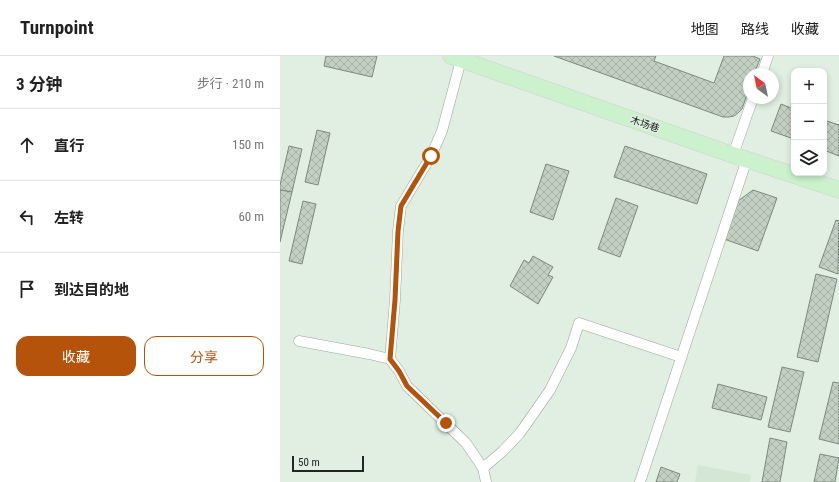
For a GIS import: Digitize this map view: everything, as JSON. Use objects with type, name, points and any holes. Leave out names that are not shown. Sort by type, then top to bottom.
[{"type":"main road","name":"木场巷","points":[[456,58],[839,190]]},
{"type":"street","points":[[764,68],[768,56]]},
{"type":"street","points":[[390,359],[401,206],[431,156],[442,131],[456,58]]},
{"type":"street","points":[[640,482],[681,357],[740,157],[752,104]]},
{"type":"street","points":[[483,468],[503,451],[520,433],[550,390],[571,348],[579,323],[681,357]]},
{"type":"street","points":[[299,341],[390,359],[399,371],[407,386],[466,443],[483,468],[486,482]]},
{"type":"shaded area","points":[[698,465],[751,475],[750,482],[695,482]]},
{"type":"building","points":[[326,56],[377,56],[372,77],[324,66]]},
{"type":"building","points":[[554,56],[656,56],[654,61],[714,83],[724,56],[753,56],[760,59],[756,68],[743,68],[744,104],[742,109],[734,116],[723,117]]},
{"type":"building","points":[[781,104],[791,108],[791,138],[771,131]]},
{"type":"building","points":[[827,121],[839,125],[839,156],[827,151]]},
{"type":"building","points":[[317,130],[330,133],[318,185],[305,182]]},
{"type":"building","points":[[289,146],[302,149],[292,192],[280,190]]},
{"type":"building","points":[[625,146],[707,174],[697,204],[614,177]]},
{"type":"building","points":[[546,164],[569,171],[553,220],[530,212]]},
{"type":"building","points":[[280,190],[292,192],[280,242]]},
{"type":"building","points":[[753,190],[777,198],[758,251],[724,239],[738,201]]},
{"type":"building","points":[[616,198],[638,206],[620,257],[598,249]]},
{"type":"building","points":[[303,201],[316,204],[302,264],[289,261]]},
{"type":"building","points":[[836,220],[839,221],[838,274],[819,267]]},
{"type":"building","points":[[533,256],[553,267],[548,275],[553,277],[538,304],[510,286],[524,260],[529,263]]},
{"type":"building","points":[[816,274],[837,279],[818,362],[797,357]]},
{"type":"building","points":[[782,367],[804,372],[790,432],[768,427]]},
{"type":"building","points":[[833,382],[839,383],[839,444],[819,439]]},
{"type":"building","points":[[718,384],[767,397],[761,420],[712,408]]},
{"type":"building","points":[[770,438],[787,442],[780,482],[762,482]]},
{"type":"building","points":[[820,454],[839,458],[835,482],[814,482]]},
{"type":"building","points":[[661,467],[680,474],[677,482],[656,482]]},
{"type":"route","points":[[431,156],[401,206],[390,359],[399,371],[407,386],[446,423]]}]
